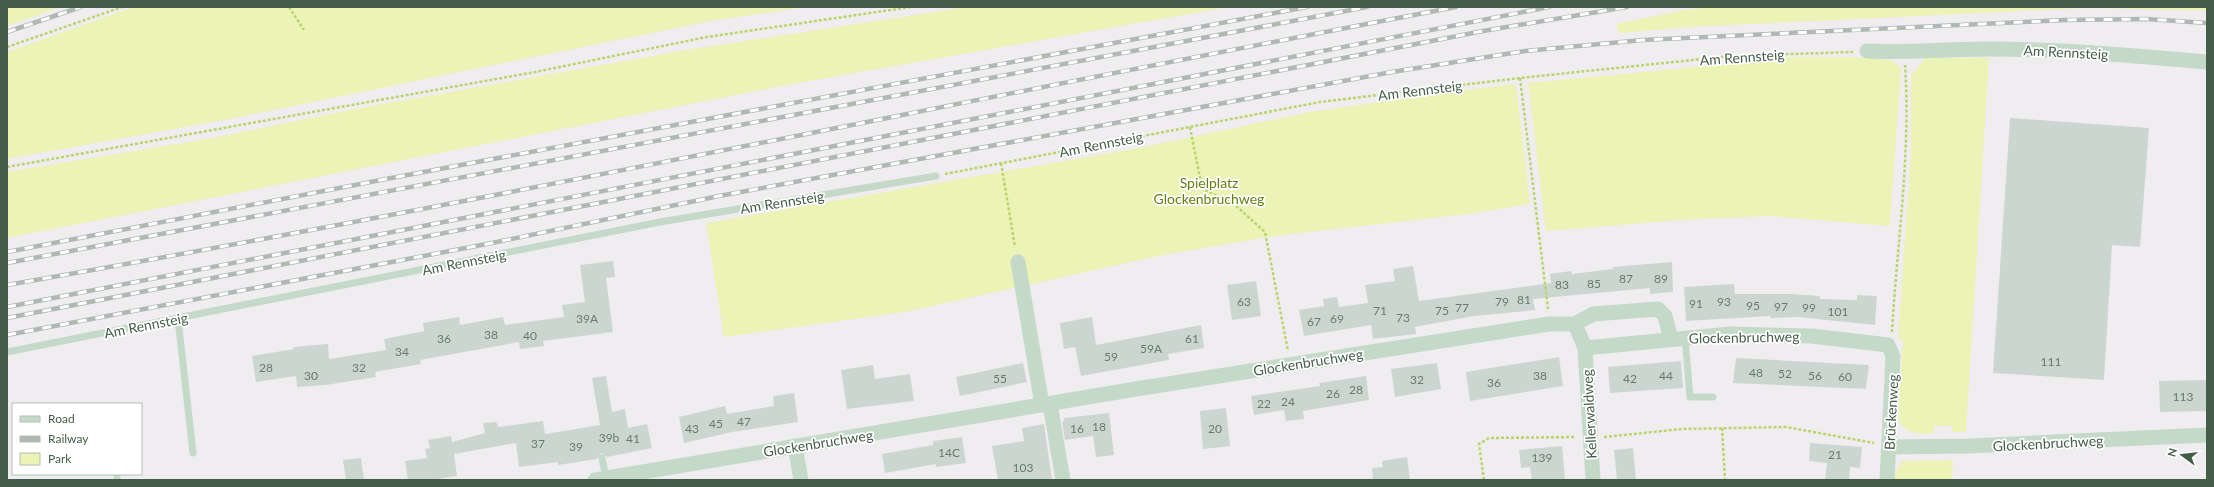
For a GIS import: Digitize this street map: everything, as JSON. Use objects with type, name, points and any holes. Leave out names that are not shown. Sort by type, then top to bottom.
[{"type":"street","name":"Am Rennsteig","points":[[1867,51],[1905,53],[1995,49],[2085,52],[2207,62]]},
{"type":"street","points":[[1018,262],[1046,405],[1063,480]]},
{"type":"street","name":"Glockenbruchweg","points":[[601,479],[1291,365],[1549,324],[1575,324],[1593,314],[1658,309],[1665,316],[1678,339]]},
{"type":"street","points":[[1575,324],[1585,348]]},
{"type":"street","name":"Glockenbruchweg","points":[[1585,348],[1730,334],[1812,336],[1888,345]]},
{"type":"street","name":"Brückenweg","points":[[1887,480],[1893,356],[1888,345]]},
{"type":"street","name":"Kellerwaldweg","points":[[1585,348],[1589,438],[1593,480]]},
{"type":"street","name":"Glockenbruchweg","points":[[1889,447],[1969,446],[2207,435]]},
{"type":"street","points":[[795,446],[801,480]]},
{"type":"lane","name":"Am Rennsteig","points":[[7,352],[660,222],[936,176]]},
{"type":"lane","points":[[178,319],[193,453]]},
{"type":"lane","points":[[1678,339],[1690,397],[1713,397]]},
{"type":"lane","points":[[601,479],[602,458]]},
{"type":"path","points":[[7,47],[122,7]]},
{"type":"path","points":[[289,7],[304,30]]},
{"type":"path","points":[[7,167],[535,72],[707,37],[910,7]]},
{"type":"path","name":"Am Rennsteig","points":[[936,176],[1001,162],[1320,102],[1520,78],[1731,56],[1867,51]]},
{"type":"path","points":[[1888,345],[1892,334],[1896,264],[1907,153],[1905,53]]},
{"type":"path","points":[[1520,78],[1549,324]]},
{"type":"path","points":[[1190,127],[1200,178],[1205,190],[1234,204],[1265,232],[1291,365]]},
{"type":"path","points":[[1001,162],[1018,262]]},
{"type":"path","points":[[1484,480],[1479,444],[1489,438],[1563,436],[1589,438],[1682,429],[1786,427],[1862,439],[1889,447]]},
{"type":"path","points":[[1722,428],[1726,480]]},
{"type":"green space","points":[[7,7],[61,7],[7,26]]},
{"type":"green space","points":[[134,7],[807,7],[711,21],[219,121],[7,159],[7,52]]},
{"type":"green space","points":[[967,7],[1229,7],[787,85],[7,238],[7,172],[218,137],[349,110],[680,51]]},
{"type":"green space","points":[[1711,7],[2207,7],[2207,11],[2088,8],[1690,27],[1619,33],[1616,24],[1684,10]]},
{"type":"green space","points":[[1797,57],[1853,57],[1891,60],[1901,68],[1890,226],[1770,216],[1681,220],[1546,231],[1528,83]]},
{"type":"green space","points":[[1925,58],[1989,58],[1966,432],[1952,432],[1952,426],[1934,426],[1934,433],[1918,434],[1906,429],[1898,420],[1903,340],[1898,339],[1911,153],[1911,75]]},
{"type":"green space","name":"Spielplatz Glockenbruchweg","points":[[1516,84],[1530,204],[1468,214],[1274,236],[1163,255],[905,312],[724,337],[706,223],[1139,148],[1310,112],[1448,92]]},
{"type":"green space","points":[[1953,460],[1952,480],[1892,480],[1902,461]]},
{"type":"building","points":[[2010,118],[2149,128],[2140,247],[2112,245],[2104,380],[1993,373]]},
{"type":"building","points":[[613,261],[615,277],[606,278],[613,332],[543,341],[544,346],[520,349],[519,342],[420,360],[421,364],[375,372],[376,377],[326,385],[297,387],[296,376],[256,382],[252,356],[294,349],[293,347],[328,344],[329,359],[386,350],[384,339],[424,331],[423,323],[459,317],[460,325],[503,317],[505,325],[564,317],[562,305],[585,302],[580,265]]},
{"type":"building","points":[[1672,262],[1673,292],[1650,294],[1650,288],[1533,299],[1535,310],[1474,316],[1415,327],[1416,334],[1373,339],[1371,325],[1304,336],[1299,310],[1324,306],[1323,299],[1337,297],[1339,307],[1368,303],[1365,285],[1395,281],[1393,269],[1413,266],[1419,301],[1551,283],[1550,274],[1571,271],[1572,274],[1613,269],[1613,267]]},
{"type":"building","points":[[1256,281],[1261,316],[1232,320],[1227,285]]},
{"type":"building","points":[[1734,284],[1735,294],[1792,294],[1820,296],[1820,299],[1857,300],[1857,295],[1877,296],[1875,325],[1798,317],[1770,318],[1770,316],[1686,321],[1684,287]]},
{"type":"building","points":[[1092,317],[1096,345],[1201,325],[1204,348],[1168,354],[1169,360],[1081,376],[1075,347],[1064,349],[1060,323]]},
{"type":"building","points":[[1559,357],[1563,386],[1470,401],[1466,372]]},
{"type":"building","points":[[1736,358],[1869,365],[1866,389],[1733,383]]},
{"type":"building","points":[[1681,361],[1683,388],[1610,393],[1608,367]]},
{"type":"building","points":[[1023,363],[1027,382],[960,396],[956,377]]},
{"type":"building","points":[[1437,363],[1441,389],[1395,397],[1391,369]]},
{"type":"building","points":[[873,365],[875,379],[910,374],[914,401],[847,409],[841,370]]},
{"type":"building","points":[[606,376],[612,412],[625,409],[628,428],[647,424],[652,448],[607,457],[601,453],[597,459],[558,465],[558,462],[519,467],[516,443],[454,454],[457,476],[430,480],[408,480],[405,461],[427,458],[425,449],[430,448],[428,440],[451,436],[452,442],[485,433],[483,423],[496,422],[499,427],[543,421],[545,434],[600,425],[592,378]]},
{"type":"building","points":[[1366,376],[1369,400],[1303,411],[1304,419],[1286,421],[1284,410],[1254,415],[1251,396],[1320,386],[1319,383]]},
{"type":"building","points":[[2207,380],[2207,411],[2160,412],[2159,381]]},
{"type":"building","points":[[794,393],[798,422],[732,432],[684,443],[679,417],[725,406],[727,414],[774,406],[773,396]]},
{"type":"building","points":[[1226,408],[1230,446],[1203,449],[1200,411]]},
{"type":"building","points":[[1109,413],[1114,455],[1096,457],[1093,436],[1065,440],[1062,421],[1064,421],[1064,418]]},
{"type":"building","points":[[1044,424],[1052,480],[998,480],[992,446],[1024,441],[1022,428]]},
{"type":"building","points":[[962,437],[966,463],[936,467],[936,464],[885,473],[882,454],[933,445],[933,441]]},
{"type":"building","points":[[1810,443],[1862,447],[1860,468],[1850,467],[1849,480],[1825,480],[1827,463],[1809,461]]},
{"type":"building","points":[[1562,446],[1565,480],[1532,480],[1530,467],[1521,468],[1519,450]]},
{"type":"building","points":[[1633,448],[1636,480],[1617,480],[1614,450]]},
{"type":"building","points":[[1407,457],[1410,480],[1373,480],[1372,468],[1383,467],[1382,461]]},
{"type":"building","points":[[361,458],[364,480],[346,480],[343,460]]},
{"type":"railway","points":[[7,32],[81,7]]},
{"type":"railway","points":[[7,252],[386,179],[1307,7]]},
{"type":"railway","points":[[7,263],[1367,7]]},
{"type":"railway","points":[[7,285],[370,219],[1456,7]]},
{"type":"railway","points":[[7,307],[1549,7]]},
{"type":"railway","points":[[7,318],[1483,31],[1627,7]]},
{"type":"railway","points":[[7,335],[492,243],[719,196],[1392,72],[1525,51],[1643,40],[2066,20],[2146,19],[2207,23]]}]
